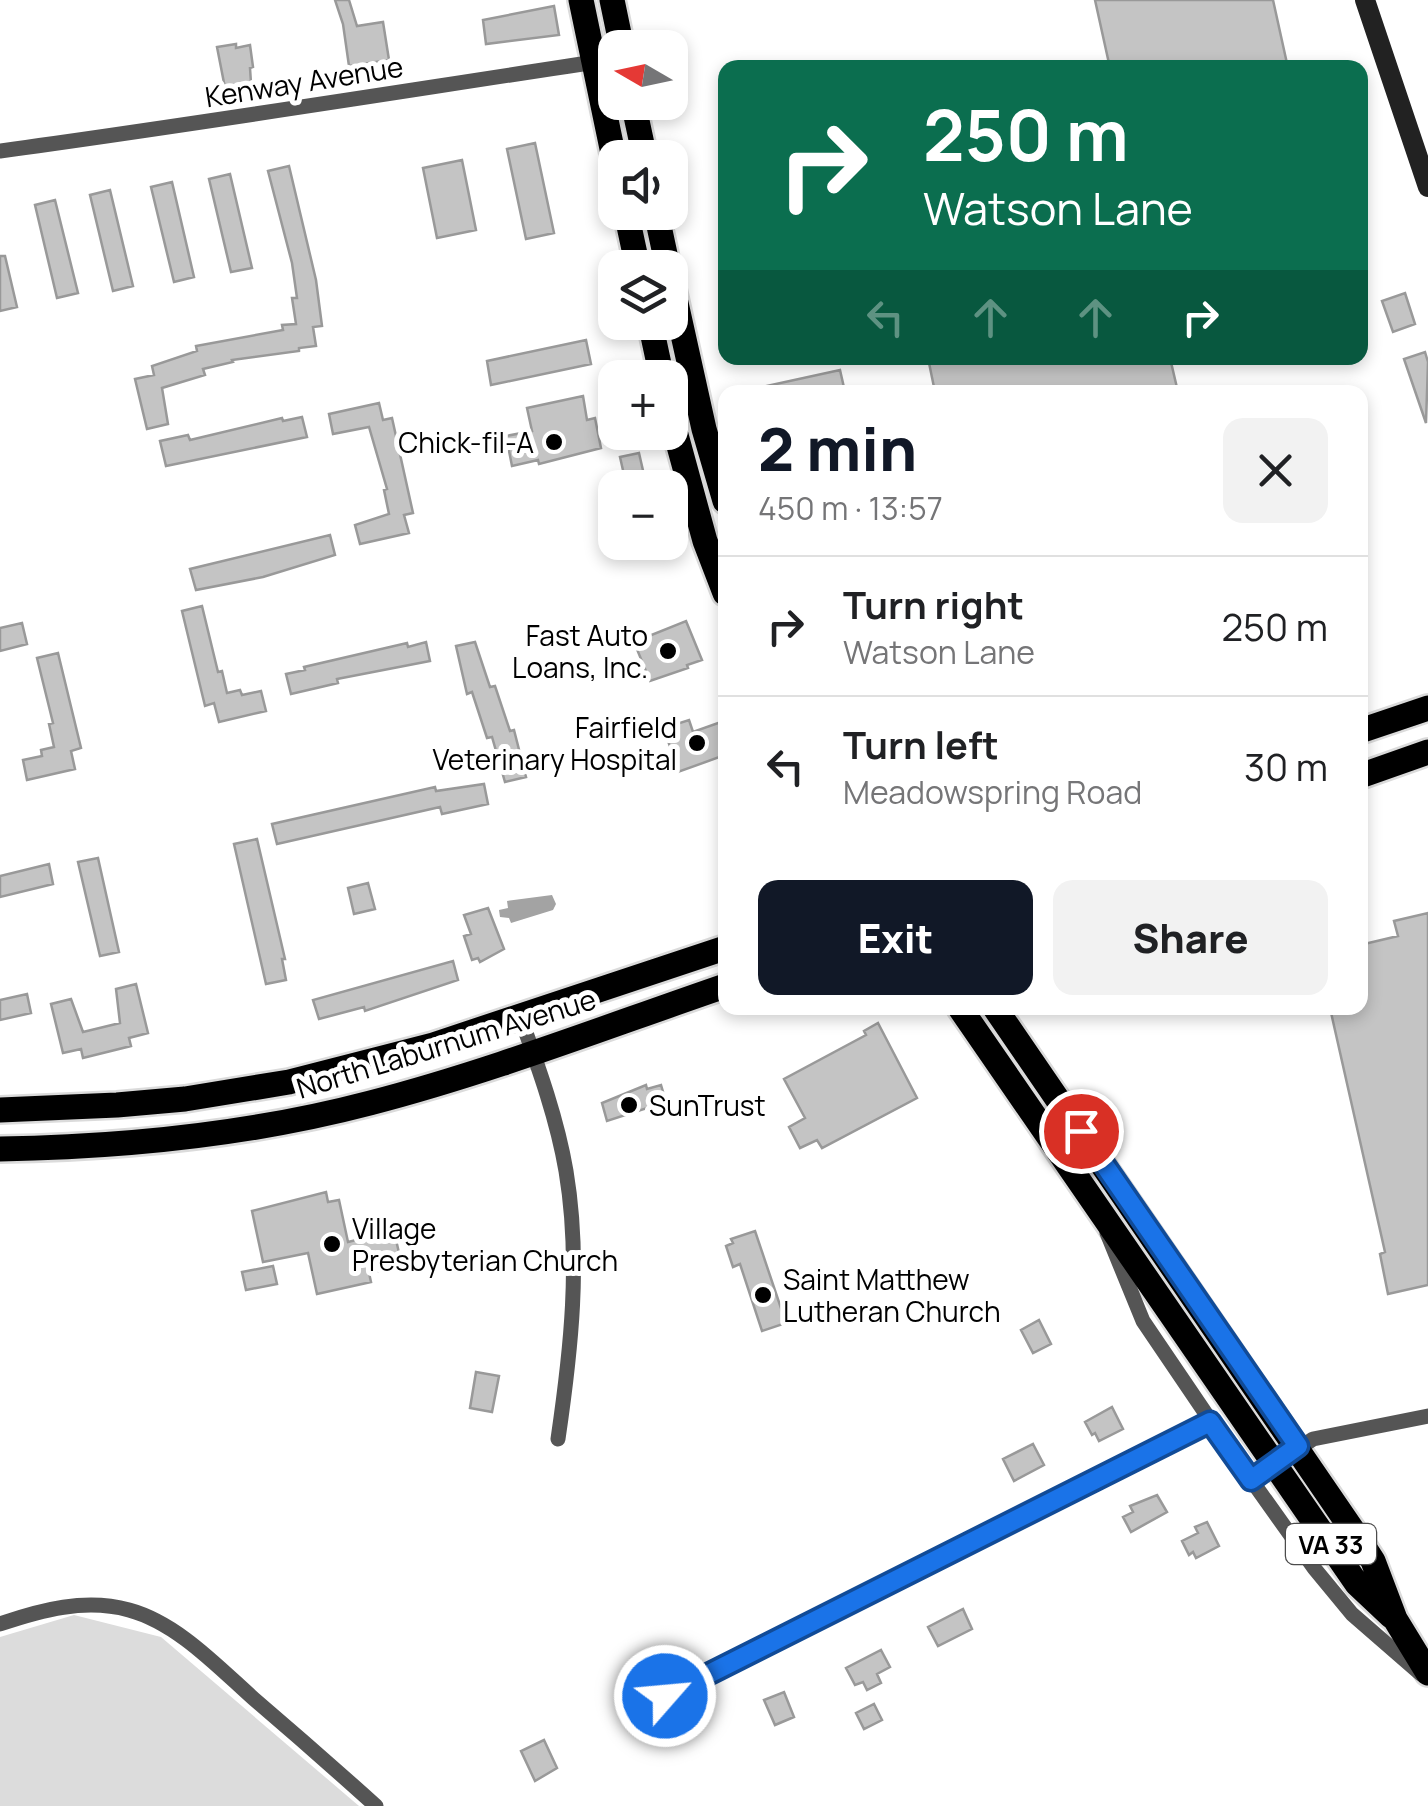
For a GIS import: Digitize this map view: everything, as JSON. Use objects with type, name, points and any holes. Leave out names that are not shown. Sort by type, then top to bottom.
[{"type":"main road","points":[[582,0],[598,42]]},
{"type":"main road","points":[[612,0],[618,30]]},
{"type":"main road","points":[[684,340],[718,476]]},
{"type":"main road","points":[[680,450],[718,575]]},
{"type":"main road","points":[[1368,728],[1428,708]]},
{"type":"main road","points":[[1368,773],[1428,752]]},
{"type":"main road","name":"North Laburnum Avenue","points":[[0,1110],[134,1104],[289,1082],[388,1058],[718,950]]},
{"type":"main road","name":"North Laburnum Avenue","points":[[0,1148],[133,1144],[271,1125],[373,1102],[718,988]]},
{"type":"main road","name":"VA 33","points":[[965,1015],[1357,1584],[1395,1619]]},
{"type":"main road","name":"VA 33","points":[[1000,1015],[1298,1446],[1373,1562],[1395,1619],[1428,1676]]},
{"type":"street","points":[[1365,0],[1428,187]]},
{"type":"street","name":"Kenway Avenue","points":[[0,151],[598,62]]},
{"type":"street","points":[[520,1016],[566,1172],[574,1262],[571,1346],[558,1440]]},
{"type":"street","points":[[1100,1210],[1131,1298],[1210,1422],[1314,1568],[1352,1614],[1428,1676]]},
{"type":"street","points":[[1251,1480],[1313,1439],[1428,1416]]},
{"type":"street","points":[[665,1696],[1210,1422]]},
{"type":"street","points":[[0,1624],[57,1608],[87,1605],[127,1610],[165,1626],[205,1656],[376,1806]]},
{"type":"shaded area","points":[[552,895],[556,904],[553,910],[511,923],[509,918],[500,917],[499,910],[508,908],[507,901]]},
{"type":"shaded area","points":[[74,1615],[161,1637],[359,1806],[0,1806],[0,1637]]},
{"type":"building","points":[[335,0],[349,0],[357,26],[383,22],[389,60],[349,66]]},
{"type":"building","points":[[1095,0],[1273,0],[1286,60],[1108,60]]},
{"type":"building","points":[[554,6],[559,35],[486,44],[483,20]]},
{"type":"building","points":[[236,44],[236,48],[250,45],[251,83],[225,88],[217,47]]},
{"type":"building","points":[[535,143],[554,233],[526,239],[507,149]]},
{"type":"building","points":[[462,160],[476,230],[437,238],[423,168]]},
{"type":"building","points":[[289,166],[316,280],[322,326],[313,327],[316,346],[232,360],[203,369],[205,375],[162,388],[168,424],[147,429],[135,379],[154,375],[152,366],[197,351],[196,346],[283,330],[282,325],[296,324],[292,263],[268,171]]},
{"type":"building","points":[[230,174],[252,268],[231,272],[209,179]]},
{"type":"building","points":[[172,182],[194,277],[174,282],[151,187]]},
{"type":"building","points":[[110,190],[133,286],[113,291],[90,195]]},
{"type":"building","points":[[55,200],[78,293],[57,298],[35,205]]},
{"type":"building","points":[[0,256],[5,256],[17,307],[0,311]]},
{"type":"building","points":[[1405,293],[1415,324],[1393,332],[1382,301]]},
{"type":"building","points":[[586,340],[591,364],[491,385],[487,361]]},
{"type":"building","points":[[1425,352],[1428,362],[1426,423],[1404,359]]},
{"type":"building","points":[[929,365],[1172,365],[1176,385],[934,385]]},
{"type":"building","points":[[840,370],[843,385],[771,385]]},
{"type":"building","name":"Chick-fil-A","points":[[583,396],[587,420],[595,418],[598,449],[539,464],[538,460],[512,466],[506,436],[532,431],[527,408]]},
{"type":"building","points":[[379,403],[383,420],[392,418],[413,513],[404,515],[409,533],[360,544],[355,525],[389,514],[384,490],[387,489],[369,427],[333,434],[329,414]]},
{"type":"building","points":[[302,417],[307,437],[166,466],[160,441],[188,435],[190,440],[282,418],[283,421]]},
{"type":"building","points":[[639,453],[643,470],[623,470],[620,457]]},
{"type":"building","points":[[330,535],[335,555],[263,577],[196,590],[190,569]]},
{"type":"building","points":[[202,606],[227,693],[261,691],[266,711],[219,722],[214,703],[205,706],[182,611]]},
{"type":"building","name":"Fast Auto Loans, Inc.","points":[[686,621],[702,660],[650,681],[634,642]]},
{"type":"building","points":[[22,623],[27,644],[0,651],[0,628]]},
{"type":"building","points":[[426,642],[430,661],[337,679],[338,683],[291,694],[286,674],[305,670],[304,667]]},
{"type":"building","points":[[475,642],[490,687],[495,686],[510,731],[514,730],[526,777],[505,782],[492,737],[487,738],[472,692],[467,694],[456,646]]},
{"type":"building","points":[[58,653],[81,748],[71,751],[75,769],[27,780],[23,760],[42,756],[41,750],[54,747],[49,724],[53,723],[37,658]]},
{"type":"building","name":"Fairfield Veterinary Hospital","points":[[689,720],[693,732],[718,723],[718,758],[678,772],[664,728]]},
{"type":"building","points":[[484,784],[488,804],[442,814],[440,807],[277,844],[272,824],[435,787],[436,791]]},
{"type":"building","points":[[257,839],[285,959],[286,980],[266,984],[234,844]]},
{"type":"building","points":[[98,858],[119,952],[100,956],[78,862]]},
{"type":"building","points":[[49,864],[53,884],[0,897],[0,876]]},
{"type":"building","points":[[368,883],[375,909],[354,914],[348,888]]},
{"type":"building","points":[[488,908],[504,949],[480,962],[478,958],[472,960],[464,936],[471,934],[464,915]]},
{"type":"building","points":[[1428,913],[1428,1285],[1388,1294],[1380,1254],[1385,1252],[1332,1015],[1368,1015],[1368,943],[1398,936],[1394,921]]},
{"type":"building","points":[[453,961],[458,980],[365,1011],[364,1007],[319,1019],[313,1000]]},
{"type":"building","points":[[136,984],[148,1033],[129,1038],[131,1046],[83,1058],[81,1049],[63,1053],[51,1004],[71,999],[83,1032],[120,1023],[116,989]]},
{"type":"building","points":[[27,994],[31,1013],[0,1020],[0,1000]]},
{"type":"building","points":[[878,1023],[917,1098],[822,1148],[817,1140],[800,1148],[789,1127],[805,1118],[784,1079],[866,1035],[864,1031]]},
{"type":"building","name":"SunTrust","points":[[646,1085],[647,1089],[661,1085],[666,1102],[607,1121],[602,1103]]},
{"type":"building","name":"Village Presbyterian Church","points":[[326,1192],[328,1202],[339,1200],[348,1242],[394,1231],[402,1266],[369,1273],[371,1282],[317,1294],[308,1253],[263,1262],[252,1211]]},
{"type":"building","name":"Saint Matthew Lutheran Church","points":[[755,1231],[786,1323],[762,1331],[740,1264],[733,1267],[726,1246],[733,1243],[731,1239]]},
{"type":"building","points":[[273,1266],[277,1284],[246,1290],[242,1272]]},
{"type":"building","points":[[1039,1320],[1051,1344],[1033,1353],[1021,1330]]},
{"type":"building","points":[[476,1372],[499,1376],[492,1412],[470,1408]]},
{"type":"building","points":[[1112,1407],[1123,1429],[1099,1441],[1085,1422]]},
{"type":"building","points":[[1033,1444],[1044,1465],[1014,1481],[1003,1459]]},
{"type":"building","points":[[1157,1495],[1167,1512],[1131,1532],[1123,1517],[1133,1512],[1130,1506]]},
{"type":"building","points":[[1207,1522],[1219,1546],[1196,1558],[1193,1552],[1189,1555],[1182,1541],[1198,1533],[1195,1527]]},
{"type":"building","points":[[963,1609],[972,1629],[938,1646],[928,1627]]},
{"type":"building","points":[[881,1650],[890,1667],[877,1674],[881,1683],[867,1690],[863,1682],[855,1685],[846,1668]]},
{"type":"building","points":[[784,1692],[794,1717],[775,1725],[764,1700]]},
{"type":"building","points":[[874,1704],[882,1720],[864,1729],[856,1713]]},
{"type":"building","points":[[544,1740],[557,1768],[535,1781],[521,1751]]},
{"type":"place","name":"Chick-fil-A","points":[[554,442]]},
{"type":"place","name":"Fast Auto Loans, Inc.","points":[[668,651]]},
{"type":"place","name":"Fairfield Veterinary Hospital","points":[[697,743]]},
{"type":"place","name":"SunTrust","points":[[629,1105]]},
{"type":"place","name":"Village Presbyterian Church","points":[[332,1244]]},
{"type":"place","name":"Saint Matthew Lutheran Church","points":[[763,1295]]},
{"type":"route","points":[[665,1696],[1210,1422],[1251,1480],[1298,1446],[1081,1131]]}]
